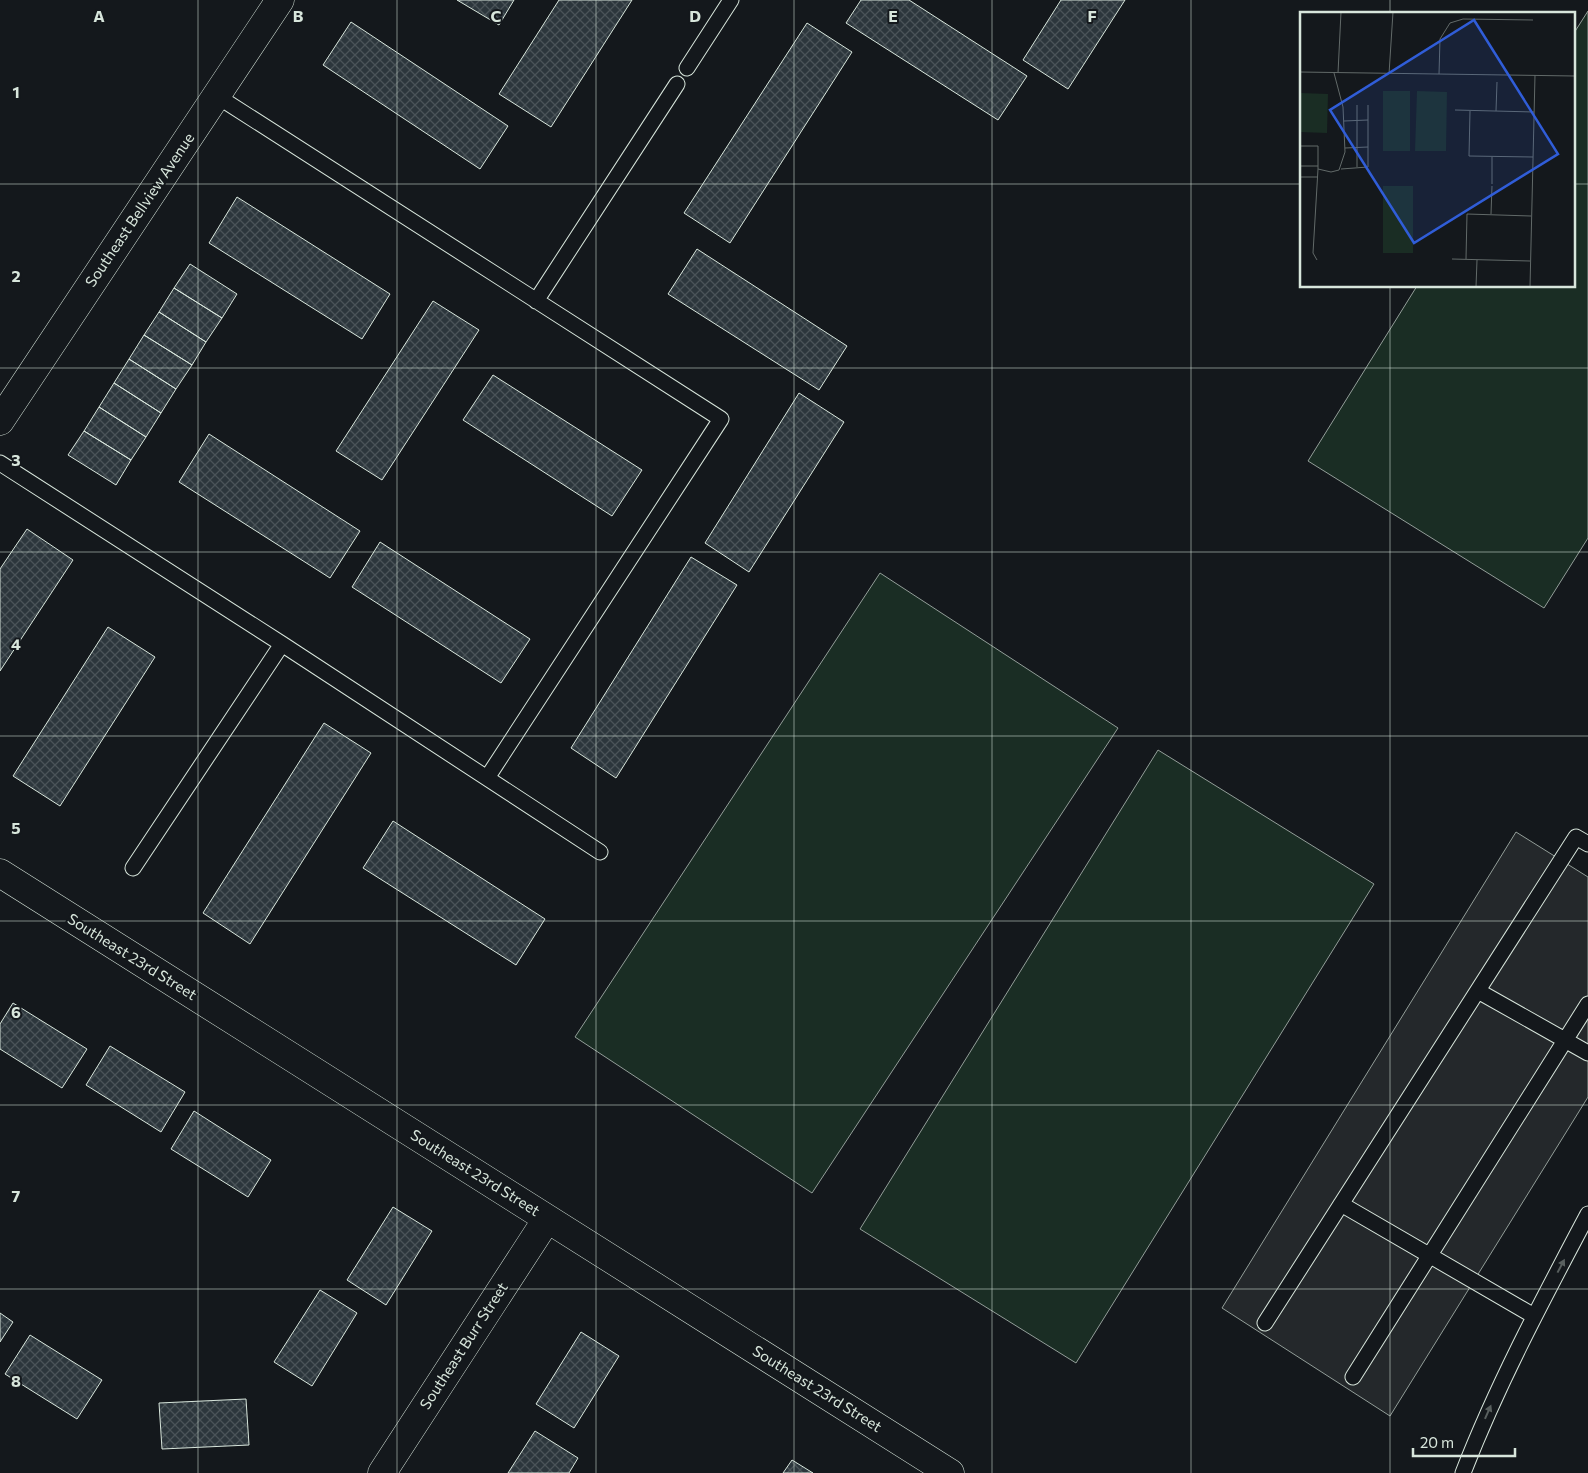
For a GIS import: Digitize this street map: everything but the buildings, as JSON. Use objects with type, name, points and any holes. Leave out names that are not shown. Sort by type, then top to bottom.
[{"type":"street","name":"Southeast Bellview Avenue","points":[[0,421],[280,0]]},
{"type":"street","name":"Southeast 23rd Street","points":[[0,874],[947,1472]]},
{"type":"street","name":"Southeast Burr Street","points":[[382,1473],[547,1219]]},
{"type":"lane","points":[[687,68],[731,0]]},
{"type":"lane","points":[[536,301],[677,84]]},
{"type":"lane","points":[[217,96],[721,419],[487,778]]},
{"type":"lane","points":[[0,463],[282,644],[600,852]]},
{"type":"lane","points":[[133,868],[282,644]]},
{"type":"lane","points":[[1265,1323],[1576,837],[1588,844]]},
{"type":"lane","points":[[1478,991],[1588,1053]]},
{"type":"lane","points":[[1354,1377],[1588,1004]]},
{"type":"lane","points":[[1341,1204],[1534,1316]]},
{"type":"lane","points":[[1463,1473],[1476,1439],[1518,1347],[1588,1214]]},
{"type":"green space","points":[[1588,11],[1588,538],[1544,608],[1308,461],[1416,288],[1576,288],[1576,30]]},
{"type":"green space","points":[[880,573],[1118,728],[812,1193],[575,1037]]},
{"type":"green space","points":[[1158,750],[1374,884],[1076,1363],[860,1229]]},
{"type":"shaded area","points":[[1516,832],[1588,877],[1588,1097],[1390,1416],[1222,1308]]}]
